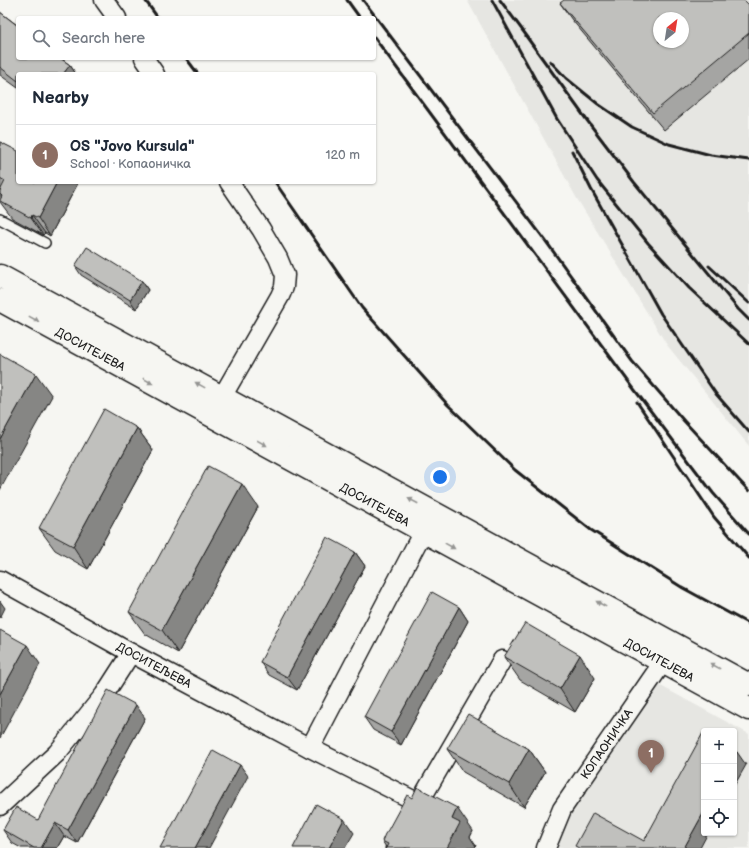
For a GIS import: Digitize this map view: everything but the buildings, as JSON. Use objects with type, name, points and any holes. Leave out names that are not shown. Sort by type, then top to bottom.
[{"type":"main road","name":"ДОСИТЕЈЕВА","points":[[0,276],[749,685]]},
{"type":"main road","name":"ДОСИТЕЈЕВА","points":[[0,300],[749,709]]},
{"type":"street","points":[[104,0],[116,16]]},
{"type":"street","points":[[145,60],[154,72]]},
{"type":"street","points":[[222,397],[280,296],[284,287],[285,276],[278,258],[262,229],[229,184]]},
{"type":"street","points":[[310,748],[433,512]]},
{"type":"street","name":"ДОСИТЕЉЕВА","points":[[0,580],[131,653],[310,748],[419,803]]},
{"type":"street","name":"КОПАОНИЧКА","points":[[546,848],[562,809],[663,662],[673,643]]},
{"type":"street","points":[[0,806],[57,753],[104,695],[131,653]]},
{"type":"street","points":[[395,848],[419,803],[502,660]]},
{"type":"lane","points":[[0,219],[45,243]]},
{"type":"shaded area","points":[[467,0],[749,0],[749,446],[667,345],[576,197]]},
{"type":"shaded area","points":[[659,685],[749,734],[749,848],[554,848],[570,813]]},
{"type":"railway","points":[[145,0],[157,16]]},
{"type":"railway","points":[[347,0],[359,16]]},
{"type":"railway","points":[[363,0],[375,16]]},
{"type":"railway","points":[[492,0],[557,119],[597,180],[648,243],[689,288],[749,344]]},
{"type":"railway","points":[[500,0],[529,39]]},
{"type":"railway","points":[[376,17],[545,240],[632,361],[684,421],[749,491]]},
{"type":"railway","points":[[526,36],[634,182],[738,309],[749,320]]},
{"type":"railway","points":[[376,40],[634,389],[713,493],[749,534]]},
{"type":"railway","points":[[188,60],[196,72]]},
{"type":"railway","points":[[550,61],[566,78],[598,104],[632,127],[669,144],[711,155],[749,160]]},
{"type":"railway","points":[[572,151],[591,189],[661,314],[716,394],[749,432]]},
{"type":"railway","points":[[276,184],[362,308],[448,405],[515,470],[591,530],[683,588],[749,624]]},
{"type":"railway","points":[[709,266],[749,303]]},
{"type":"railway","points":[[637,402],[714,517],[749,558]]},
{"type":"place","name":"OS \"Jovo Kursula\"","points":[[651,773]]}]
